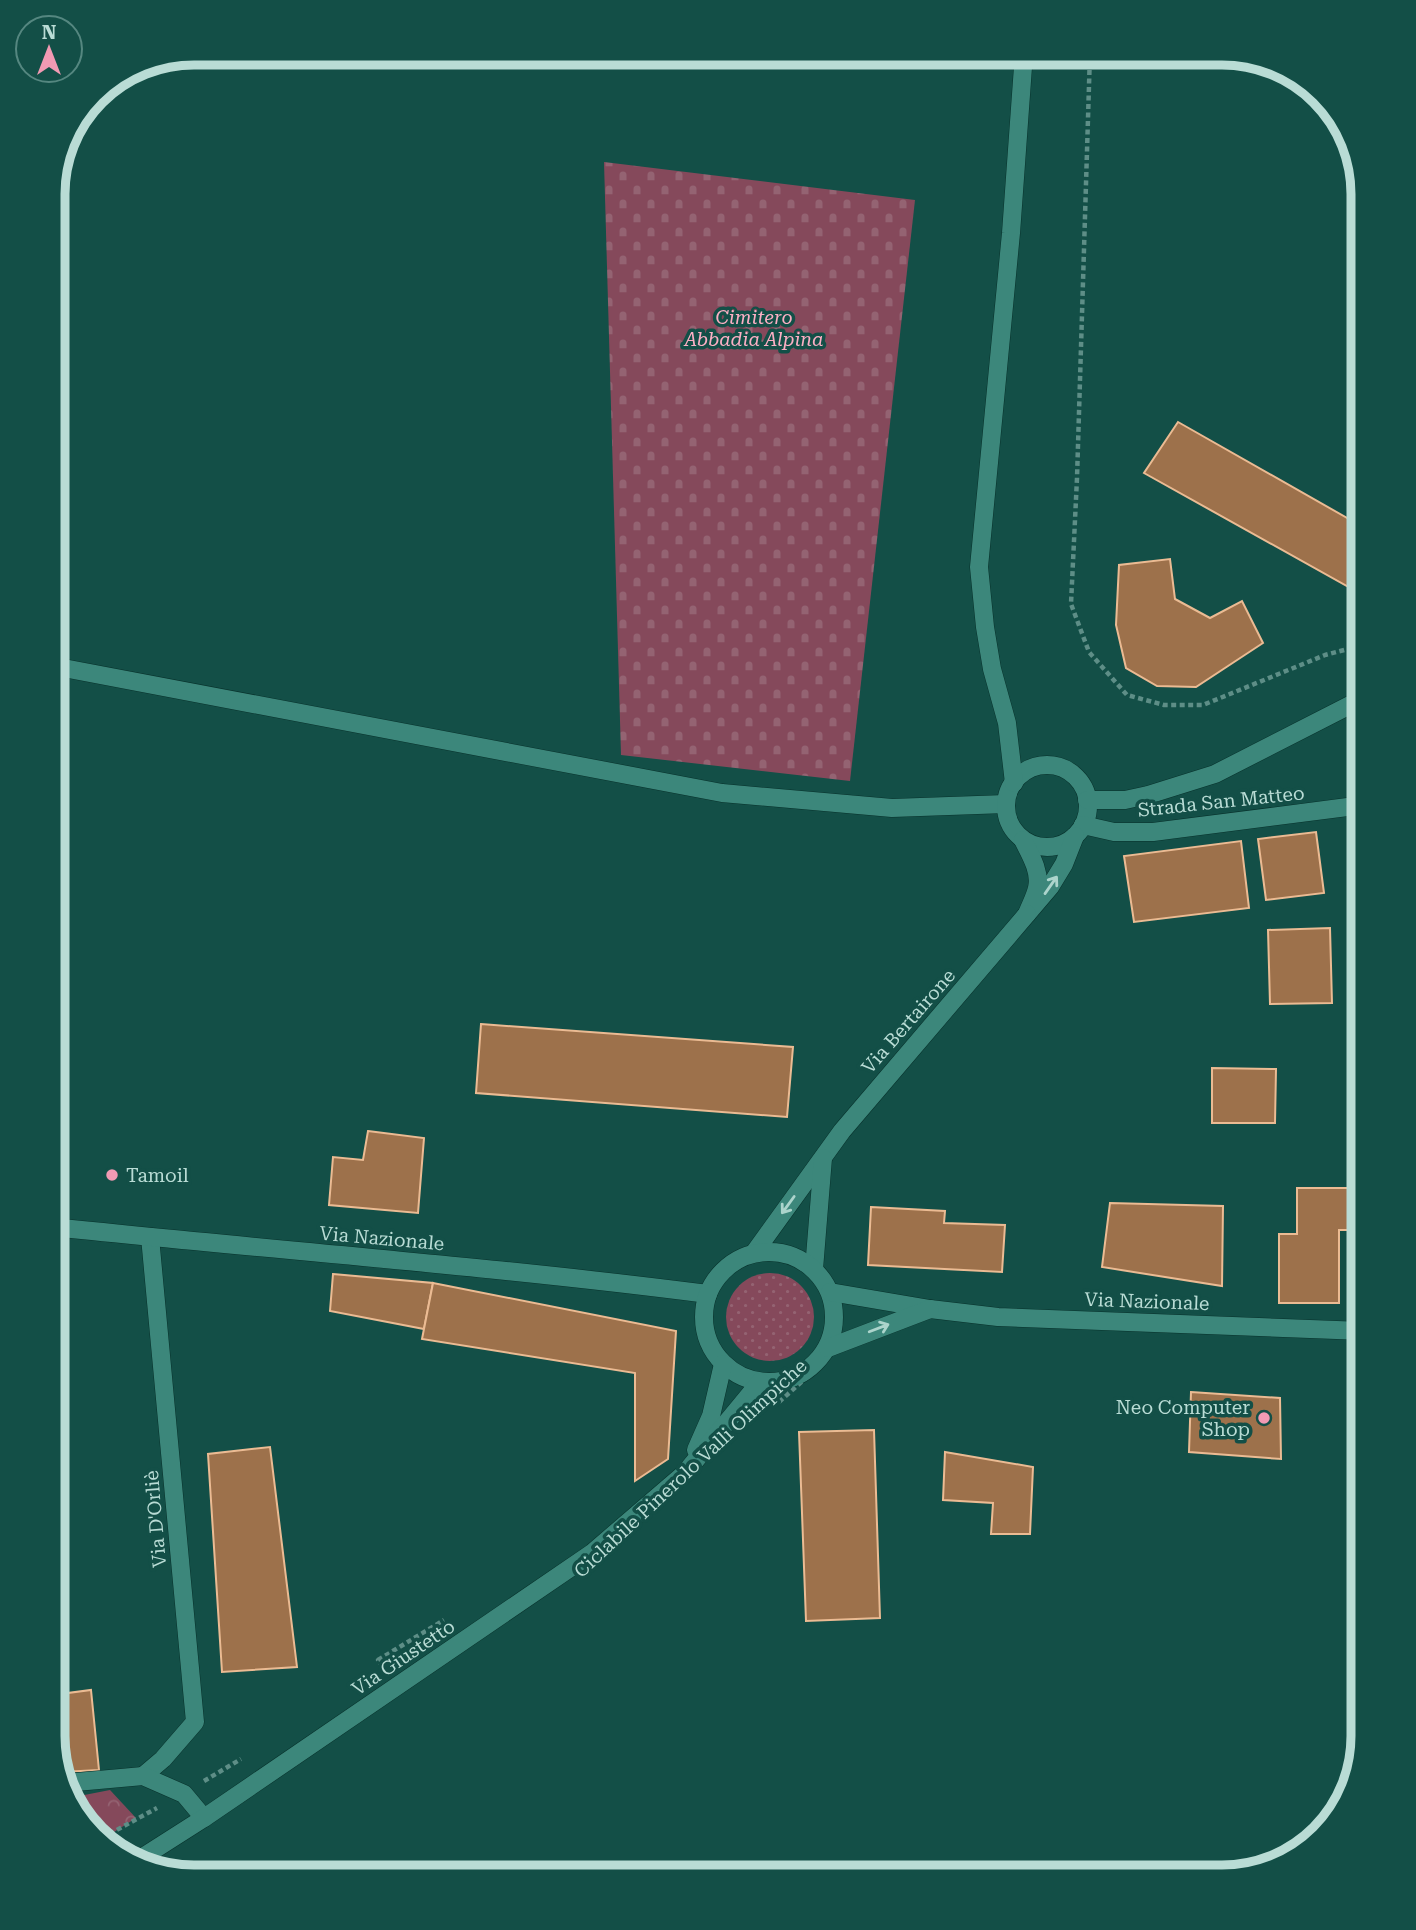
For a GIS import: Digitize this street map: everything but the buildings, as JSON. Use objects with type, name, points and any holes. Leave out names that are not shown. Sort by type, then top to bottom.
[{"type":"street","points":[[1014,783],[1007,723],[992,670],[979,567],[1011,233],[1023,65]]},
{"type":"street","points":[[65,668],[722,793],[892,808],[1006,804]]},
{"type":"street","points":[[1087,800],[1125,800],[1215,774],[1351,705]]},
{"type":"street","points":[[1023,840],[1049,848],[1063,844],[1079,831],[1087,812],[1087,800],[1077,779],[1053,766],[1040,766],[1027,771],[1009,790],[1007,818],[1013,830],[1023,840],[1036,872],[1038,886],[1027,914]]},
{"type":"street","name":"Strada San Matteo","points":[[1079,831],[1153,832],[1351,807]]},
{"type":"street","name":"Via Bertairone","points":[[754,1253],[842,1131],[1050,887],[1079,831]]},
{"type":"street","points":[[814,1269],[823,1157]]},
{"type":"street","name":"Via Nazionale","points":[[65,1228],[576,1277],[708,1294]]},
{"type":"street","name":"Via D'Orliè","points":[[143,1776],[163,1759],[195,1722],[149,1237]]},
{"type":"street","points":[[761,1382],[740,1376],[723,1364],[713,1352],[703,1324],[708,1294],[718,1275],[734,1261],[754,1253],[776,1251],[796,1257],[814,1269],[830,1292],[835,1311],[834,1330],[824,1356]]},
{"type":"street","name":"Via Nazionale","points":[[830,1292],[998,1317],[1351,1331]]},
{"type":"street","name":"Via Nazionale","points":[[761,1382],[780,1382],[799,1376],[824,1356],[930,1309]]},
{"type":"street","name":"Via Giustetto","points":[[685,1473],[711,1416],[723,1364]]},
{"type":"street","name":"Via Giustetto","points":[[145,1855],[592,1553],[685,1473],[761,1382]]},
{"type":"street","points":[[74,1782],[143,1776],[184,1794],[204,1818]]},
{"type":"path","points":[[1090,65],[1071,604],[1089,652],[1127,695],[1164,705],[1203,705],[1325,655],[1351,648]]},
{"type":"path","name":"Ciclabile Pinerolo Valli Olimpiche","points":[[771,1409],[824,1356]]},
{"type":"path","points":[[385,1671],[378,1660],[451,1616]]},
{"type":"path","points":[[110,1834],[184,1794],[245,1756]]},
{"type":"green space","name":"Cimitero Abbadia Alpina","points":[[604,162],[915,200],[850,781],[621,755]]},
{"type":"green space","points":[[770,1273],[795,1280],[807,1292],[814,1317],[807,1342],[795,1354],[770,1361],[745,1354],[733,1342],[726,1317],[733,1292],[745,1280]]},
{"type":"green space","points":[[110,1790],[136,1818],[110,1834],[91,1815],[80,1796]]},
{"type":"place","name":"Tamoil","points":[[112,1175]]},
{"type":"place","name":"Neo Computer Shop","points":[[1264,1418]]}]
